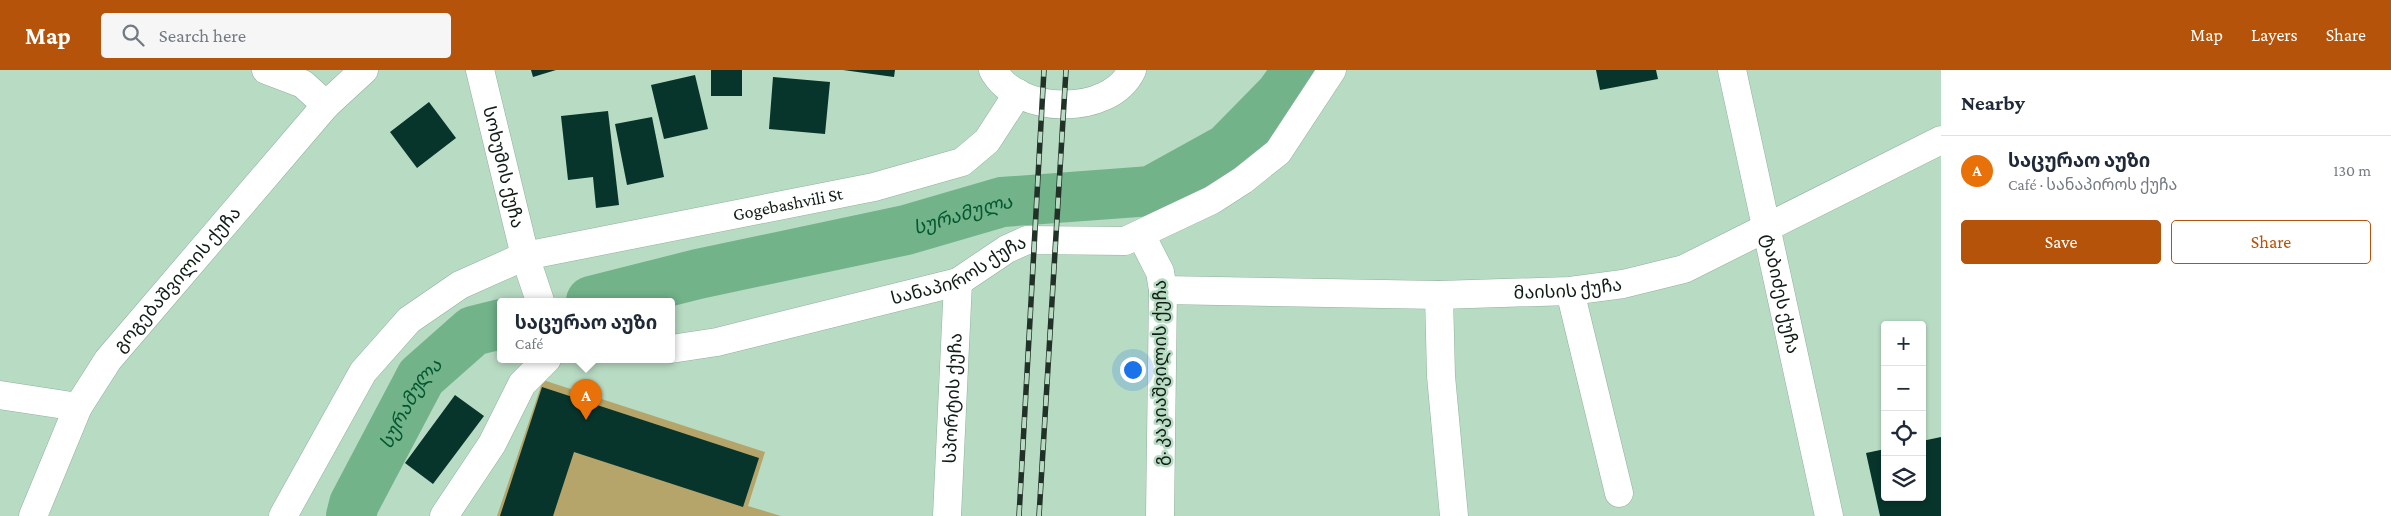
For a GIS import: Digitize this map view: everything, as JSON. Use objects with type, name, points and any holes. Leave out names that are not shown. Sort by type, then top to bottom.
[{"type":"street","points":[[266,70],[303,84],[326,105]]},
{"type":"street","name":"გოგებაშვილის ქუჩა","points":[[33,516],[78,407],[108,360],[326,105],[364,70]]},
{"type":"street","name":"სოხუმის ქუჩა","points":[[480,70],[527,261],[539,298]]},
{"type":"street","points":[[993,70],[996,75],[1018,93],[1046,104],[1074,106],[1103,97],[1128,79],[1132,70]]},
{"type":"street","name":"სანაპიროს ქუჩა","points":[[675,348],[717,342],[958,282],[1007,249],[1027,240],[1126,241],[1140,236],[1212,200],[1243,180],[1278,152],[1332,70]]},
{"type":"street","name":"ტაბიძეს ქუჩა","points":[[1732,70],[1829,516]]},
{"type":"street","name":"Gogebashvili St","points":[[283,516],[363,372],[409,320],[460,285],[527,261],[874,187],[962,162],[987,141],[1018,93]]},
{"type":"street","name":"მაისის ქუჩა","points":[[1163,290],[1439,295],[1570,291],[1623,284],[1684,269],[1941,140]]},
{"type":"street","name":"გ. კაკიაშვილის ქუჩა","points":[[1140,236],[1160,272],[1163,290],[1160,516]]},
{"type":"street","name":"სპორტის ქუჩა","points":[[947,516],[958,282]]},
{"type":"street","points":[[1570,291],[1619,493]]},
{"type":"street","points":[[1439,295],[1441,376],[1454,516]]},
{"type":"street","points":[[444,516],[492,444],[522,384],[543,363]]},
{"type":"street","points":[[0,395],[78,407]]},
{"type":"shaded area","points":[[543,380],[765,452],[748,506],[781,516],[497,516]]},
{"type":"building","points":[[531,70],[556,70],[533,77]]},
{"type":"building","points":[[711,70],[742,70],[742,96],[711,96]]},
{"type":"building","points":[[843,70],[895,70],[894,77]]},
{"type":"building","points":[[1596,70],[1656,70],[1658,79],[1600,90]]},
{"type":"building","points":[[695,75],[708,129],[664,139],[651,85]]},
{"type":"building","points":[[773,77],[830,82],[825,134],[769,129]]},
{"type":"building","points":[[429,102],[456,138],[417,168],[390,132]]},
{"type":"building","points":[[608,111],[619,205],[596,208],[593,177],[568,180],[561,116]]},
{"type":"building","points":[[652,117],[664,177],[627,185],[615,124]]},
{"type":"building","points":[[542,387],[759,458],[743,507],[574,452],[553,516],[500,516]]},
{"type":"building","points":[[455,395],[484,416],[433,484],[405,463]]},
{"type":"building","points":[[1941,437],[1941,516],[1880,516],[1866,453],[1881,450],[1881,501],[1926,501],[1926,440]]},
{"type":"waterway","name":"სურამულა","points":[[603,298],[698,274],[906,230],[1002,202],[1151,191],[1227,149],[1280,95],[1298,70]]},
{"type":"waterway","name":"სურამულა","points":[[351,516],[354,504],[421,377],[473,331],[497,325]]},
{"type":"railway","points":[[1019,516],[1044,70]]},
{"type":"railway","points":[[1039,516],[1066,70]]},
{"type":"place","name":"საცურაო აუზი","points":[[586,420]]}]
